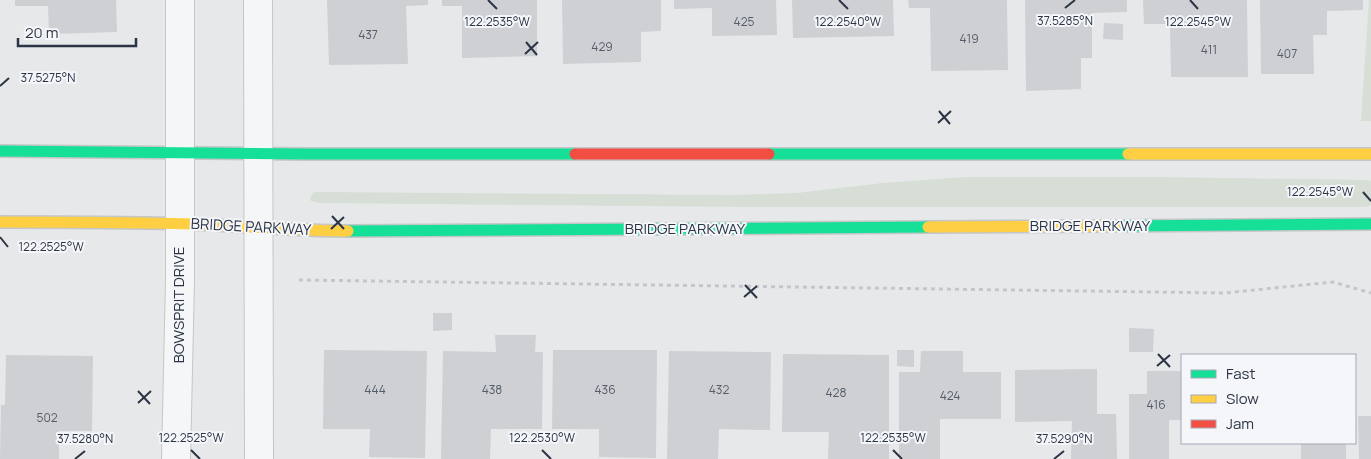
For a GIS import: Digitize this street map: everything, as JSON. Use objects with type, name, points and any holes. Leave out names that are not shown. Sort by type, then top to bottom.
[{"type":"street","name":"BOWSPRIT DRIVE","points":[[176,459],[180,280],[180,0]]},
{"type":"street","points":[[258,0],[260,100],[258,154],[259,459]]},
{"type":"street","points":[[0,151],[258,154],[1371,154]]},
{"type":"street","name":"BRIDGE PARKWAY","points":[[0,222],[179,223],[312,231],[1371,224]]},
{"type":"path","points":[[299,280],[1226,293],[1333,282],[1371,293]]},
{"type":"shaded area","points":[[1369,0],[1371,0],[1371,121],[1361,121]]},
{"type":"shaded area","points":[[967,177],[1368,180],[1371,181],[1371,205],[1365,207],[754,207],[319,203],[311,201],[310,198],[314,192],[734,195],[797,193],[883,183]]},
{"type":"building","points":[[15,0],[116,0],[117,32],[49,34],[48,6],[15,6]]},
{"type":"building","points":[[327,0],[428,0],[428,5],[406,6],[408,64],[329,65]]},
{"type":"building","points":[[442,0],[537,0],[537,56],[462,58],[462,6],[442,6]]},
{"type":"building","points":[[562,0],[661,0],[661,31],[641,32],[641,62],[563,64]]},
{"type":"building","points":[[674,0],[776,0],[777,35],[712,36],[712,8],[674,9]]},
{"type":"building","points":[[792,0],[893,0],[894,36],[793,38]]},
{"type":"building","points":[[908,0],[1007,0],[1008,70],[931,71],[930,8],[909,8]]},
{"type":"building","points":[[1025,0],[1127,0],[1127,12],[1092,13],[1092,58],[1081,58],[1081,89],[1026,91]]},
{"type":"building","points":[[1143,0],[1247,0],[1248,77],[1171,77],[1170,24],[1144,24]]},
{"type":"building","points":[[1260,0],[1363,0],[1363,10],[1327,11],[1327,35],[1313,35],[1314,74],[1261,74]]},
{"type":"building","points":[[1104,23],[1123,24],[1123,40],[1103,39]]},
{"type":"building","points":[[433,313],[452,313],[452,330],[433,331]]},
{"type":"building","points":[[1129,328],[1154,329],[1153,352],[1129,352]]},
{"type":"building","points":[[495,335],[536,335],[535,352],[543,352],[542,429],[491,429],[490,459],[441,459],[443,351],[496,352]]},
{"type":"building","points":[[324,350],[427,351],[425,458],[369,457],[370,429],[323,429]]},
{"type":"building","points":[[553,350],[657,350],[656,458],[599,457],[599,429],[552,429]]},
{"type":"building","points":[[897,350],[914,350],[914,367],[897,366]]},
{"type":"building","points":[[669,351],[771,352],[770,430],[719,429],[718,459],[667,459]]},
{"type":"building","points":[[921,351],[963,351],[963,372],[1001,372],[1001,419],[940,419],[940,459],[899,459],[899,372],[920,372]]},
{"type":"building","points":[[783,354],[889,355],[889,459],[828,459],[829,432],[782,432]]},
{"type":"building","points":[[6,355],[93,356],[92,431],[59,431],[59,459],[0,459],[1,405],[5,405]]},
{"type":"building","points":[[1097,369],[1097,414],[1116,414],[1117,459],[1071,459],[1072,421],[1015,422],[1015,370]]},
{"type":"building","points":[[1147,371],[1181,371],[1181,420],[1169,420],[1169,459],[1129,459],[1129,394],[1147,394]]},
{"type":"building","points":[[1358,416],[1371,416],[1371,459],[1359,459]]},
{"type":"building","points":[[1301,444],[1346,444],[1346,459],[1301,459]]},
{"type":"traffic: fast","points":[[0,151],[575,154]]},
{"type":"traffic: fast","points":[[769,154],[1128,154]]},
{"type":"traffic: fast","points":[[1115,226],[1371,224]]},
{"type":"traffic: fast","points":[[348,231],[928,227]]},
{"type":"traffic: slow","points":[[1128,154],[1371,154]]},
{"type":"traffic: slow","points":[[0,222],[167,223],[348,231]]},
{"type":"traffic: slow","points":[[928,227],[1115,226]]},
{"type":"traffic: jam","points":[[575,154],[769,154]]}]
